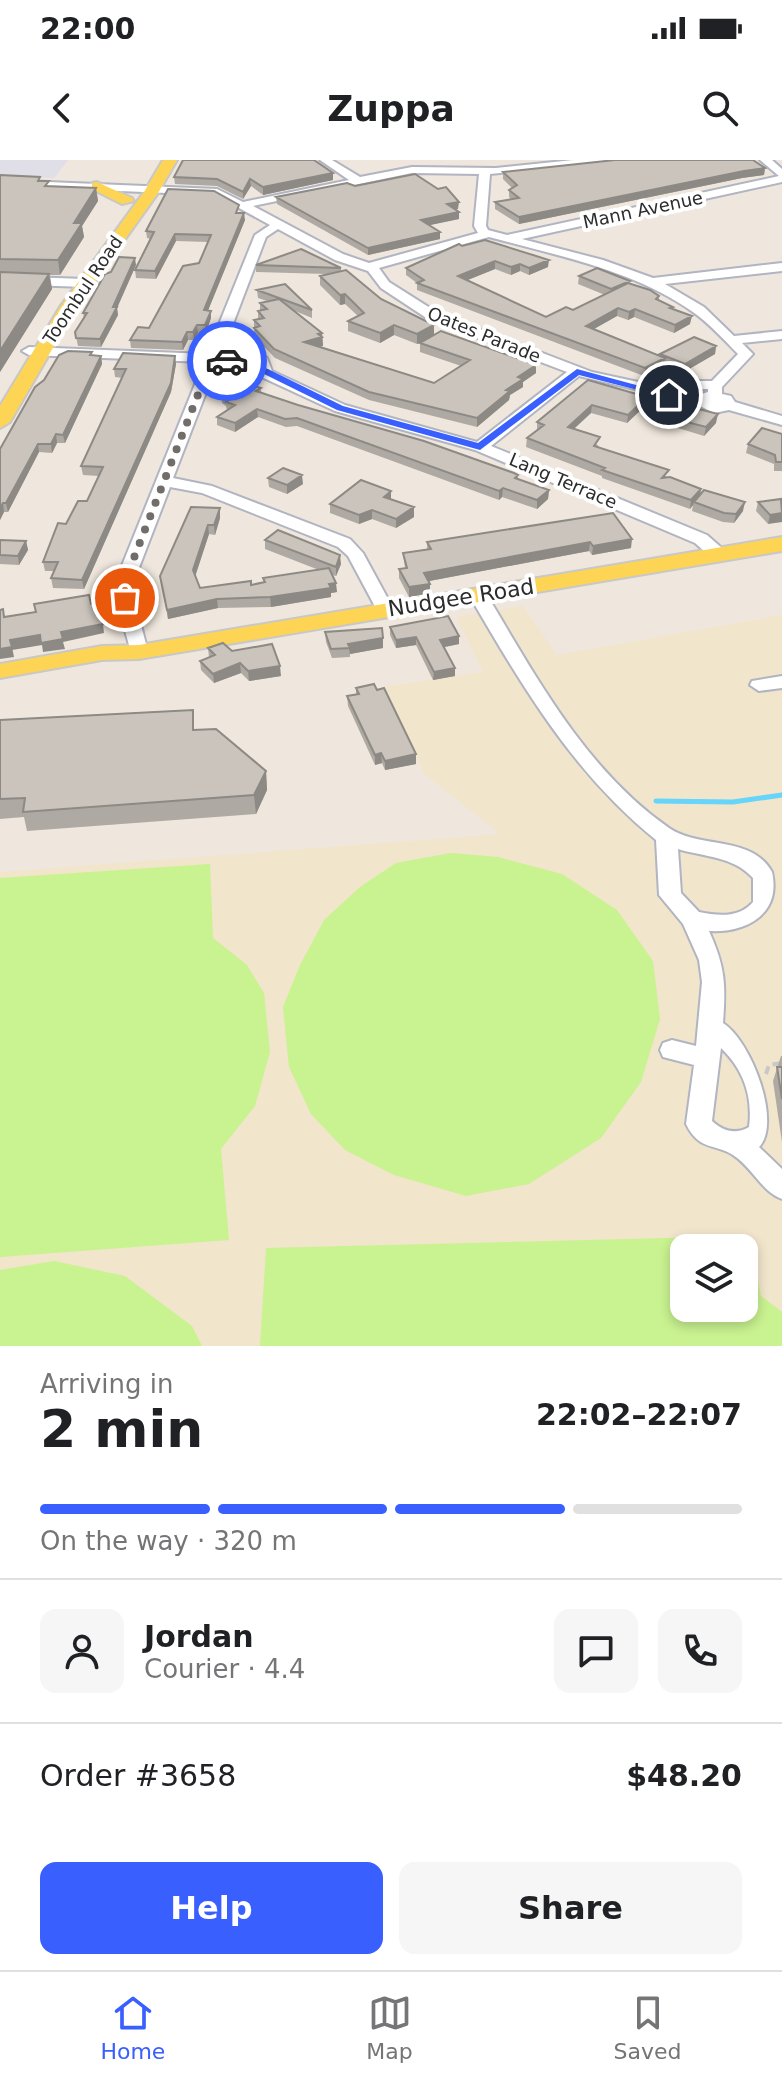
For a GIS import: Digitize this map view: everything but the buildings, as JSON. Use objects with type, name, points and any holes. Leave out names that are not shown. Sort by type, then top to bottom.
[{"type":"main road","name":"Toombul Road","points":[[0,398],[35,351],[152,160]]},
{"type":"main road","name":"Toombul Road","points":[[78,283],[154,187],[170,160]]},
{"type":"main road","points":[[97,186],[132,194]]},
{"type":"main road","name":"Toombul Road","points":[[0,422],[35,351]]},
{"type":"main road","name":"Nudgee Road","points":[[0,671],[102,653],[139,652],[782,544]]},
{"type":"main road","name":"Nudgee Road","points":[[0,685],[103,666],[139,652]]},
{"type":"street","points":[[325,160],[358,181]]},
{"type":"street","points":[[243,205],[412,170],[485,172],[605,160]]},
{"type":"street","points":[[765,160],[782,178]]},
{"type":"street","points":[[485,172],[480,226],[488,234],[599,263],[652,282],[699,310],[746,354]]},
{"type":"street","name":"Mann Avenue","points":[[504,239],[782,178]]},
{"type":"street","points":[[0,183],[97,186]]},
{"type":"street","name":"Oates Parade","points":[[132,194],[154,187],[209,190],[344,260],[369,267],[385,285],[426,313],[577,371],[710,394]]},
{"type":"street","points":[[139,652],[124,584],[262,232],[279,224]]},
{"type":"street","points":[[534,246],[538,232]]},
{"type":"street","points":[[369,267],[488,234]]},
{"type":"street","points":[[652,282],[782,267]]},
{"type":"street","points":[[0,280],[78,283]]},
{"type":"street","points":[[223,330],[262,361],[265,371]]},
{"type":"street","points":[[733,340],[776,335]]},
{"type":"street","points":[[776,335],[755,352],[746,354],[710,394],[710,408],[729,405],[782,421]]},
{"type":"street","name":"Lang Terrace","points":[[35,351],[212,359],[248,365],[340,408],[480,447],[704,541],[718,554]]},
{"type":"street","points":[[205,375],[248,365]]},
{"type":"street","points":[[480,447],[577,371]]},
{"type":"street","points":[[682,385],[710,394]]},
{"type":"street","points":[[163,481],[206,489],[344,543],[355,553],[385,610]]},
{"type":"street","points":[[478,595],[534,693],[610,789],[666,837],[731,854],[761,872],[768,885],[767,909],[753,920],[723,925],[692,919]]},
{"type":"street","points":[[759,685],[782,682]]},
{"type":"street","points":[[666,837],[670,895],[692,919],[711,960],[714,982],[699,1124],[706,1134],[722,1142],[747,1142],[761,1133],[760,1087],[744,1055],[727,1037],[711,1027]]},
{"type":"street","points":[[672,1050],[706,1058]]},
{"type":"street","points":[[737,1142],[782,1187]]},
{"type":"path","points":[[768,1073],[769,1065],[782,1063]]},
{"type":"shaded area","points":[[0,160],[68,160],[54,178],[0,176]]},
{"type":"shaded area","points":[[523,606],[557,655],[782,615],[782,1346],[0,1346],[0,872],[500,834],[424,774],[384,687],[483,672],[456,617]]},
{"type":"green space","points":[[451,853],[498,857],[562,874],[617,910],[653,961],[660,1019],[641,1082],[601,1138],[529,1184],[466,1196],[394,1175],[345,1150],[311,1114],[289,1067],[283,1007],[300,965],[324,920],[360,887],[396,863]]},
{"type":"green space","points":[[210,864],[213,938],[247,965],[264,993],[270,1052],[255,1106],[221,1149],[229,1240],[0,1257],[0,878]]},
{"type":"green space","points":[[670,1238],[670,1322],[758,1322],[758,1281],[761,1296],[782,1312],[782,1346],[260,1346],[266,1248]]},
{"type":"green space","points":[[54,1261],[125,1276],[192,1326],[202,1346],[0,1346],[0,1270]]},
{"type":"waterway","points":[[656,801],[733,802],[782,795]]},
{"type":"way so far","points":[[125,598],[126,578],[212,359],[227,361]]},
{"type":"route","points":[[227,361],[265,371],[340,408],[480,447],[577,371],[669,395]]}]
